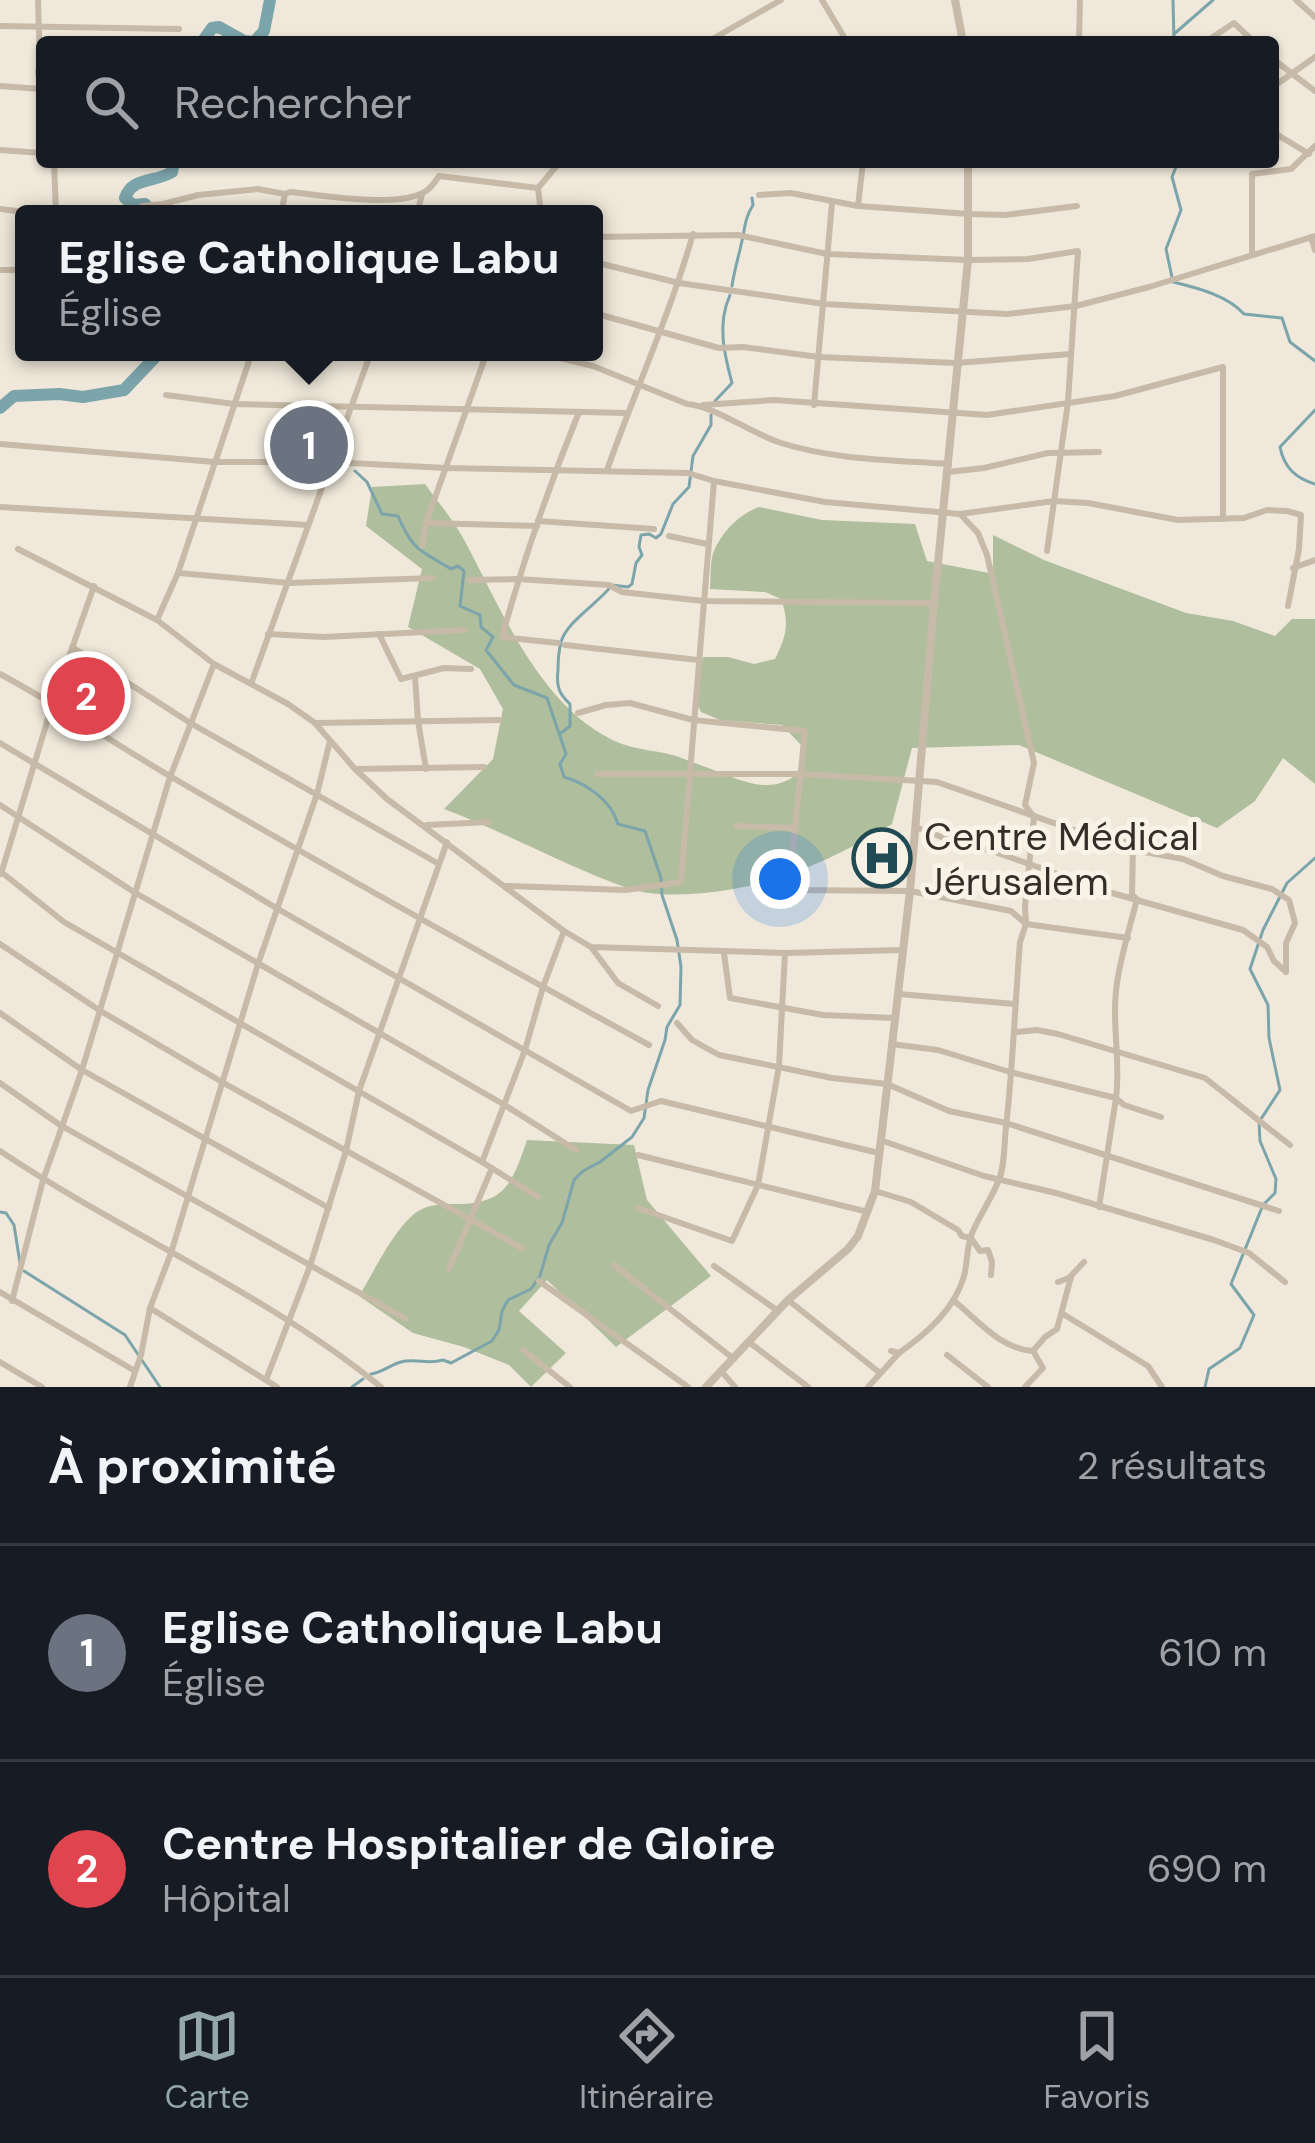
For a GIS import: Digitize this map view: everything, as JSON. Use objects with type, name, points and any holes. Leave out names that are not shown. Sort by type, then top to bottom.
[{"type":"street","points":[[38,0],[40,36]]},
{"type":"street","points":[[718,36],[781,0]]},
{"type":"street","points":[[822,0],[843,36]]},
{"type":"street","points":[[955,0],[962,36]]},
{"type":"street","points":[[1079,36],[1080,0]]},
{"type":"street","points":[[1296,0],[1315,16]]},
{"type":"street","points":[[1214,36],[1234,22],[1248,36]]},
{"type":"street","points":[[0,26],[179,29]]},
{"type":"street","points":[[1279,83],[1315,57]]},
{"type":"street","points":[[1279,63],[1315,91]]},
{"type":"street","points":[[0,86],[36,89]]},
{"type":"street","points":[[1252,254],[1252,174],[1291,169],[1312,150],[1279,135]]},
{"type":"street","points":[[0,150],[36,153]]},
{"type":"street","points":[[54,168],[56,205]]},
{"type":"street","points":[[540,205],[538,188],[555,168]]},
{"type":"street","points":[[858,206],[862,168]]},
{"type":"street","points":[[706,1387],[788,1300],[848,1249],[875,1191],[910,891],[968,260],[968,168]]},
{"type":"street","points":[[154,205],[257,189],[382,201],[422,194],[439,176],[538,188]]},
{"type":"street","points":[[759,195],[791,193],[832,203],[969,214],[1005,215],[1077,206]]},
{"type":"street","points":[[283,205],[285,194]]},
{"type":"street","points":[[419,205],[422,194]]},
{"type":"street","points":[[814,405],[832,203]]},
{"type":"street","points":[[607,470],[679,283],[693,234]]},
{"type":"street","points":[[603,237],[741,236],[826,254],[968,260],[1028,259],[1078,251],[1069,402],[1047,551]]},
{"type":"street","points":[[603,264],[679,283],[824,304],[1007,314],[1076,306],[1313,237],[1315,250]]},
{"type":"street","points":[[603,316],[722,348],[743,346],[819,357],[956,363],[1071,355]]},
{"type":"street","points":[[157,620],[178,573],[249,361]]},
{"type":"street","points":[[250,684],[368,361]]},
{"type":"street","points":[[422,546],[484,361]]},
{"type":"street","points":[[572,361],[687,404],[774,400],[987,415],[1147,389],[1223,368],[1223,519]]},
{"type":"street","points":[[166,395],[234,404],[627,413]]},
{"type":"street","points":[[703,405],[780,443],[834,455],[985,469],[1062,452],[1099,452]]},
{"type":"street","points":[[580,412],[556,469],[502,637],[698,660]]},
{"type":"street","points":[[0,444],[215,462],[690,474],[825,502],[960,514],[1054,501],[1178,520],[1287,511],[1301,515],[1288,606]]},
{"type":"street","points":[[502,886],[626,890],[681,882],[714,481]]},
{"type":"street","points":[[0,506],[308,525]]},
{"type":"street","points":[[868,1387],[895,1352],[914,1342],[953,1300],[965,1273],[973,1229],[1000,1180],[1034,817],[1025,805],[1034,763],[991,569],[978,533],[960,514]]},
{"type":"street","points":[[426,523],[654,530]]},
{"type":"street","points":[[669,536],[708,544]]},
{"type":"street","points":[[18,549],[157,620],[214,664],[315,723],[387,799],[590,947],[618,982],[658,1006]]},
{"type":"street","points":[[1293,568],[1315,560]]},
{"type":"street","points":[[178,573],[290,583],[433,578]]},
{"type":"street","points":[[469,580],[611,586],[622,592],[703,601],[934,603]]},
{"type":"street","points":[[94,586],[52,702],[0,873],[64,922],[538,1197]]},
{"type":"street","points":[[268,634],[324,637],[465,631]]},
{"type":"street","points":[[379,634],[401,679],[445,668],[471,669]]},
{"type":"street","points":[[72,647],[192,724],[439,864]]},
{"type":"street","points":[[12,1301],[43,1180],[82,1070],[170,777],[214,664]]},
{"type":"street","points":[[0,674],[170,777],[649,1045]]},
{"type":"street","points":[[415,676],[427,770]]},
{"type":"street","points":[[578,713],[630,703],[693,720],[805,731],[791,867]]},
{"type":"street","points":[[315,723],[499,720]]},
{"type":"street","points":[[130,1387],[150,1308],[317,794],[330,741]]},
{"type":"street","points":[[0,743],[152,836],[631,1111],[661,1102],[881,1154]]},
{"type":"street","points":[[355,769],[484,767]]},
{"type":"street","points":[[597,774],[802,773],[917,779],[960,790],[1091,836],[1120,839],[1151,854],[1183,859],[1281,895],[1289,900],[1295,922],[1286,943],[1286,972],[1243,930],[915,827]]},
{"type":"street","points":[[0,806],[134,892],[576,1150]]},
{"type":"street","points":[[424,825],[489,822]]},
{"type":"street","points":[[736,826],[796,828]]},
{"type":"street","points":[[266,1381],[310,1266],[346,1151],[359,1091],[447,842]]},
{"type":"street","points":[[1133,847],[1132,895],[1136,899]]},
{"type":"street","points":[[790,890],[910,891],[1011,911],[1026,924],[1128,938]]},
{"type":"street","points":[[1099,1207],[1119,1072],[1116,986],[1136,899]]},
{"type":"street","points":[[482,1162],[564,931]]},
{"type":"street","points":[[0,944],[99,1010],[222,1082],[522,1248]]},
{"type":"street","points":[[590,947],[785,953],[903,950]]},
{"type":"street","points":[[724,952],[730,998],[823,1015],[895,1018]]},
{"type":"street","points":[[638,1208],[732,1241],[758,1185],[778,1066],[785,953]]},
{"type":"street","points":[[898,994],[1015,1004]]},
{"type":"street","points":[[0,1013],[82,1070],[329,1208]]},
{"type":"street","points":[[676,1023],[692,1040],[719,1055],[887,1084],[950,1111],[1006,1123],[1279,1211]]},
{"type":"street","points":[[1015,1032],[1058,1034],[1205,1078],[1290,1145]]},
{"type":"street","points":[[891,1044],[938,1050],[1116,1098],[1161,1117]]},
{"type":"street","points":[[0,1083],[60,1125],[406,1319]]},
{"type":"street","points":[[883,1141],[1000,1180],[1214,1240],[1249,1253],[1285,1282]]},
{"type":"street","points":[[0,1151],[288,1321],[381,1387]]},
{"type":"street","points":[[638,1155],[869,1212]]},
{"type":"street","points":[[449,1269],[492,1168]]},
{"type":"street","points":[[875,1191],[911,1202],[971,1238],[980,1251],[988,1250],[991,1275]]},
{"type":"street","points":[[1058,1282],[1071,1277],[1084,1262]]},
{"type":"street","points":[[614,1265],[734,1358]]},
{"type":"street","points":[[714,1266],[778,1311]]},
{"type":"street","points":[[1033,1351],[1057,1329],[1071,1277]]},
{"type":"street","points":[[539,1281],[688,1387]]},
{"type":"street","points":[[0,1292],[135,1371]]},
{"type":"street","points":[[788,1300],[880,1373]]},
{"type":"street","points":[[953,1300],[1001,1342],[1033,1351]]},
{"type":"street","points":[[150,1308],[277,1387]]},
{"type":"street","points":[[1063,1314],[1148,1366],[1162,1387]]},
{"type":"street","points":[[749,1342],[808,1387]]},
{"type":"street","points":[[523,1350],[570,1387]]},
{"type":"street","points":[[1024,1387],[1043,1368],[1033,1351]]},
{"type":"street","points":[[947,1355],[988,1387]]},
{"type":"street","points":[[0,1362],[42,1387]]},
{"type":"street","points":[[722,1372],[735,1387]]},
{"type":"green space","points":[[425,484],[458,529],[546,683],[593,729],[622,744],[676,756],[759,785],[782,783],[804,768],[801,745],[782,725],[720,720],[701,712],[694,698],[703,657],[754,664],[775,659],[782,644],[786,623],[781,599],[765,592],[710,589],[712,558],[719,542],[737,520],[759,507],[822,520],[915,524],[927,561],[989,573],[993,572],[993,535],[1044,560],[1186,613],[1233,621],[1275,636],[1292,619],[1315,619],[1315,784],[1283,758],[1255,801],[1217,828],[1019,745],[912,748],[892,824],[847,849],[802,870],[730,890],[676,894],[630,889],[444,809],[493,759],[503,709],[480,669],[408,627],[422,569],[366,526],[372,487]]},
{"type":"green space","points":[[527,1140],[634,1145],[647,1200],[711,1276],[616,1347],[547,1280],[519,1311],[566,1353],[531,1387],[509,1365],[413,1333],[359,1296],[411,1217],[429,1207],[474,1203],[497,1195],[512,1178]]},
{"type":"waterway","points":[[259,36],[270,0]]},
{"type":"waterway","points":[[1173,0],[1174,36]]},
{"type":"waterway","points":[[1174,34],[1213,0]]},
{"type":"waterway","points":[[206,36],[219,27],[235,36]]},
{"type":"waterway","points":[[133,205],[125,198],[128,191],[173,168]]},
{"type":"waterway","points":[[1176,168],[1172,177],[1181,210],[1166,249],[1173,282],[1220,297],[1244,314],[1282,318],[1290,342],[1315,361]]},
{"type":"waterway","points":[[732,286],[752,198]]},
{"type":"waterway","points":[[133,205],[146,205]]},
{"type":"waterway","points":[[715,401],[732,383],[723,328],[730,295]]},
{"type":"waterway","points":[[0,408],[14,396],[83,397],[124,390],[151,361]]},
{"type":"waterway","points":[[1315,410],[1280,447],[1292,471],[1315,484]]},
{"type":"waterway","points":[[561,733],[570,726],[570,704],[557,681],[564,634],[612,585],[632,584],[642,555],[641,535],[656,538],[661,534],[673,504],[689,487],[693,456],[711,425],[711,415]]},
{"type":"waterway","points":[[355,471],[367,482],[382,514],[398,516],[419,549],[451,569],[458,566],[464,571],[460,606],[480,615],[481,627],[493,637],[486,650],[514,685],[547,698],[566,754],[560,764],[564,777],[597,794],[618,824],[645,831],[681,967],[680,1005],[667,1027],[644,1118],[632,1137],[574,1180],[540,1276],[531,1289],[508,1300],[492,1341],[451,1363],[406,1361],[371,1374]]},
{"type":"waterway","points":[[1205,1387],[1209,1369],[1240,1348],[1254,1315],[1231,1284],[1263,1205],[1275,1193],[1276,1179],[1260,1141],[1259,1122],[1280,1090],[1269,1038],[1268,1005],[1250,969],[1287,883],[1315,858]]},
{"type":"waterway","points":[[0,1212],[14,1225],[20,1263]]},
{"type":"waterway","points":[[24,1271],[125,1335],[160,1387]]},
{"type":"waterway","points":[[352,1387],[363,1379]]},
{"type":"place","name":"Eglise Catholique Labu","points":[[309,445]]},
{"type":"place","name":"Centre Hospitalier de Gloire","points":[[86,696]]},
{"type":"place","name":"Centre Médical Jérusalem","points":[[882,858]]}]
